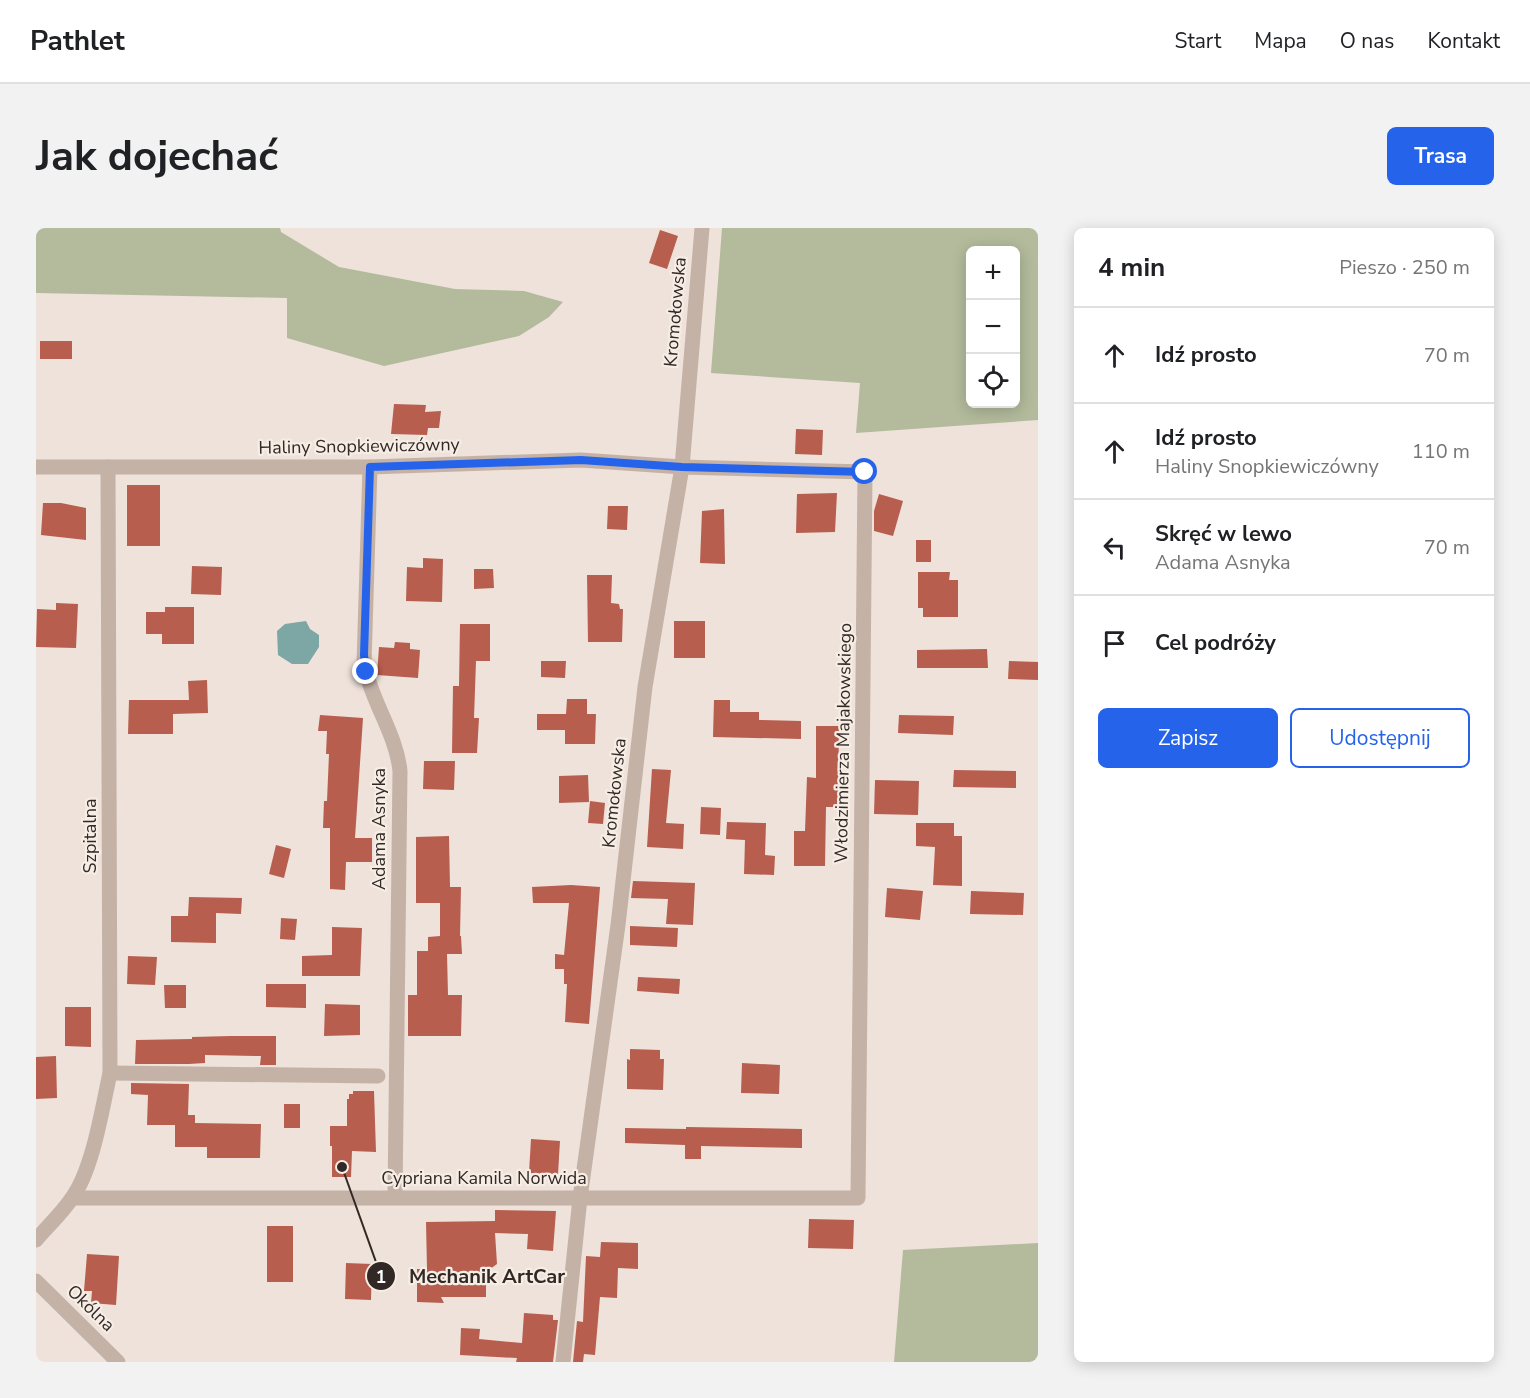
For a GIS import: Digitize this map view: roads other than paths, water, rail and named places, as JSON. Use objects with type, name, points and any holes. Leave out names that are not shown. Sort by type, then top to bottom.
[{"type":"street","name":"Kromołowska","points":[[563,1362],[580,1198],[618,925],[645,687],[682,467],[702,228]]},
{"type":"street","name":"Haliny Snopkiewiczówny","points":[[36,467],[370,467],[581,460],[682,467]]},
{"type":"street","name":"Szpitalna","points":[[36,1240],[73,1198],[79,1186],[88,1161],[110,1073],[108,467]]},
{"type":"street","name":"Adama Asnyka","points":[[370,467],[364,664],[372,691],[396,748],[400,771],[395,1197]]},
{"type":"street","name":"Włodzimierza Majakowskiego","points":[[682,467],[865,472],[858,1198]]},
{"type":"street","points":[[110,1073],[378,1076]]},
{"type":"street","name":"Cypriana Kamila Norwida","points":[[73,1198],[858,1198]]},
{"type":"street","name":"Okólna","points":[[36,1281],[118,1362]]},
{"type":"water","points":[[306,621],[310,629],[319,635],[319,647],[308,664],[292,664],[278,655],[277,631],[285,624]]},
{"type":"place","name":"Mechanik ArtCar","points":[[342,1167]]}]
